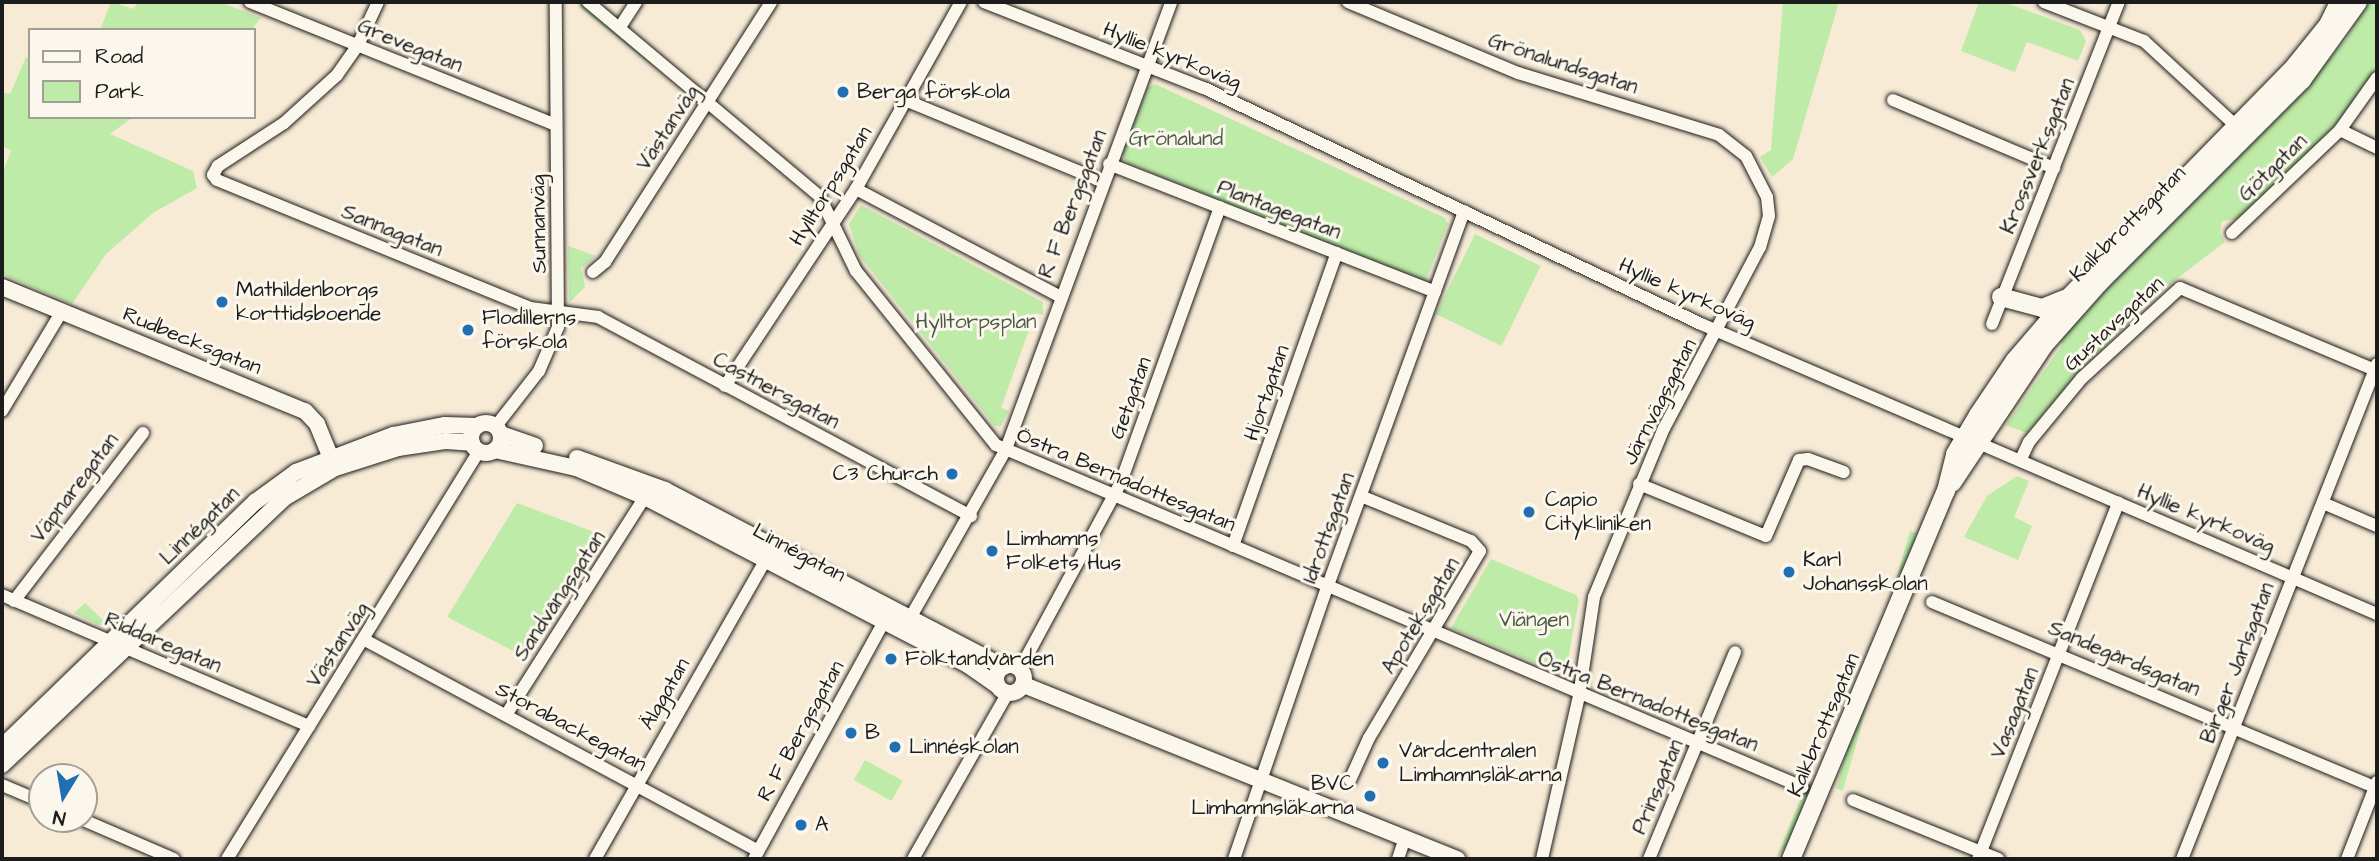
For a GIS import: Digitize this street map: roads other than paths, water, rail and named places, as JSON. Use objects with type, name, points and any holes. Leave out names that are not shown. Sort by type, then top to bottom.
[{"type":"main road","name":"Kalkbrottsgatan","points":[[1791,859],[1946,491],[2015,360],[2070,296],[2295,66],[2328,25],[2339,2]]},
{"type":"main road","name":"Kalkbrottsgatan","points":[[1973,438],[2060,326],[2302,80],[2358,2]]},
{"type":"main road","points":[[2001,296],[2042,308],[2070,296]]},
{"type":"street","name":"Grevegatan","points":[[250,2],[556,125]]},
{"type":"street","points":[[358,45],[378,2]]},
{"type":"street","name":"Sunnanväg","points":[[488,441],[539,371],[553,343],[559,313],[556,2]]},
{"type":"street","name":"Östra Bernadottesgatan","points":[[588,2],[709,100],[813,190],[856,271],[986,435],[1006,449],[1579,696],[1802,787]]},
{"type":"street","points":[[620,27],[636,2]]},
{"type":"street","name":"Västanväg","points":[[593,272],[605,262],[771,2]]},
{"type":"street","name":"Hylltorpsgatan","points":[[724,386],[856,189],[961,2]]},
{"type":"street","name":"Hyllie kyrkoväg","points":[[984,2],[1145,65],[1719,330],[2021,459],[2040,472],[2293,576],[2377,614]]},
{"type":"street","points":[[1145,65],[1171,2]]},
{"type":"street","name":"Grönalundsgatan","points":[[1348,2],[1518,73],[1719,135],[1739,148],[1758,172]]},
{"type":"street","points":[[2044,2],[2110,25],[2160,54],[2235,125]]},
{"type":"street","name":"Krossverksgatan","points":[[1992,324],[2119,2]]},
{"type":"street","name":"Sannagatan","points":[[358,45],[311,101],[218,166],[213,175],[530,308],[559,313]]},
{"type":"street","name":"R F Bergsgatan","points":[[909,620],[971,516],[1006,449],[1059,296],[1145,65]]},
{"type":"street","name":"Götgatan","points":[[2232,233],[2340,131],[2377,78]]},
{"type":"street","points":[[905,100],[1102,181]]},
{"type":"street","points":[[1894,100],[2054,168]]},
{"type":"street","points":[[2340,131],[2377,148]]},
{"type":"street","name":"Plantagegatan","points":[[1108,164],[1436,292]]},
{"type":"street","name":"Järnvägsgatan","points":[[1542,859],[1579,696],[1594,597],[1639,484],[1684,390],[1719,330],[1760,247],[1768,223],[1767,197],[1758,172]]},
{"type":"street","points":[[856,189],[1059,296]]},
{"type":"street","name":"Getgatan","points":[[1022,677],[1114,495],[1220,207]]},
{"type":"street","name":"Idrottsgatan","points":[[1234,859],[1327,588],[1464,211]]},
{"type":"street","name":"Hjortgatan","points":[[1233,547],[1337,253]]},
{"type":"street","name":"Rudbecksgatan","points":[[2,287],[305,411],[317,424],[332,462]]},
{"type":"street","name":"Gustavsgatan","points":[[2021,459],[2082,377],[2180,288],[2377,368]]},
{"type":"street","points":[[2,411],[62,311]]},
{"type":"street","name":"Castnersgatan","points":[[559,313],[580,312],[598,317],[971,516]]},
{"type":"street","name":"Birger Jarlsgatan","points":[[2182,859],[2377,368]]},
{"type":"street","name":"Linnégatan","points":[[332,462],[425,427],[477,426],[488,441],[576,468],[645,496],[909,620],[1022,677]]},
{"type":"street","name":"Väpnaregatan","points":[[8,598],[143,433]]},
{"type":"street","name":"Linnégatan","points":[[2,765],[256,502],[296,472],[398,448],[446,441],[488,441],[665,490],[884,622],[1002,689]]},
{"type":"street","name":"Västanväg","points":[[227,859],[488,441]]},
{"type":"street","points":[[1639,484],[1766,536],[1799,460],[1808,458],[1844,472]]},
{"type":"street","name":"Sandvångsgatan","points":[[506,715],[645,496]]},
{"type":"street","name":"Apoteksgatan","points":[[1350,780],[1365,746],[1479,558],[1478,547],[1361,496]]},
{"type":"street","name":"Vasagatan","points":[[1979,856],[2118,503]]},
{"type":"street","points":[[2323,503],[2377,526]]},
{"type":"street","name":"Älggatan","points":[[595,859],[769,554]]},
{"type":"street","name":"Riddaregatan","points":[[8,598],[309,726]]},
{"type":"street","name":"Sandegårdsgatan","points":[[1932,602],[2377,786]]},
{"type":"street","name":"R F Bergsgatan","points":[[756,855],[884,622]]},
{"type":"street","name":"Storabackegatan","points":[[365,640],[636,783],[756,855]]},
{"type":"street","name":"Linnégatan","points":[[2,747],[116,644]]},
{"type":"street","name":"Prinsgatan","points":[[1649,859],[1735,652]]},
{"type":"street","points":[[913,859],[1002,689],[1003,667]]},
{"type":"street","points":[[1002,689],[1022,677],[1260,783],[1457,859]]},
{"type":"street","points":[[2,785],[28,796]]},
{"type":"street","points":[[2347,859],[2377,786]]},
{"type":"street","points":[[1853,800],[1979,856],[1997,859]]},
{"type":"street","points":[[98,826],[174,859]]},
{"type":"street","points":[[1398,859],[1405,838]]},
{"type":"place","name":"Berga förskola","points":[[843,92]]},
{"type":"place","name":"Mathildenborgs korttidsboende","points":[[222,302]]},
{"type":"place","name":"Flodillerns förskola","points":[[468,330]]},
{"type":"place","name":"C3 Church","points":[[952,474]]},
{"type":"place","name":"Capio Citykliniken","points":[[1529,512]]},
{"type":"place","name":"Limhamns Folkets Hus","points":[[992,551]]},
{"type":"place","name":"Karl Johansskolan","points":[[1789,572]]},
{"type":"place","name":"Folktandvården","points":[[891,659]]},
{"type":"place","name":"B","points":[[851,733]]},
{"type":"place","name":"Linnéskolan","points":[[895,747]]},
{"type":"place","name":"Vårdcentralen Limhamnsläkarna","points":[[1383,763]]},
{"type":"place","name":"BVC Limhamnsläkarna","points":[[1370,796]]},
{"type":"place","name":"A","points":[[801,825]]},
{"type":"park label","name":"Grönalund","points":[[1176,139]]},
{"type":"park label","name":"Hylltorpsplan","points":[[976,322]]},
{"type":"park label","name":"Viängen","points":[[1534,620]]}]
